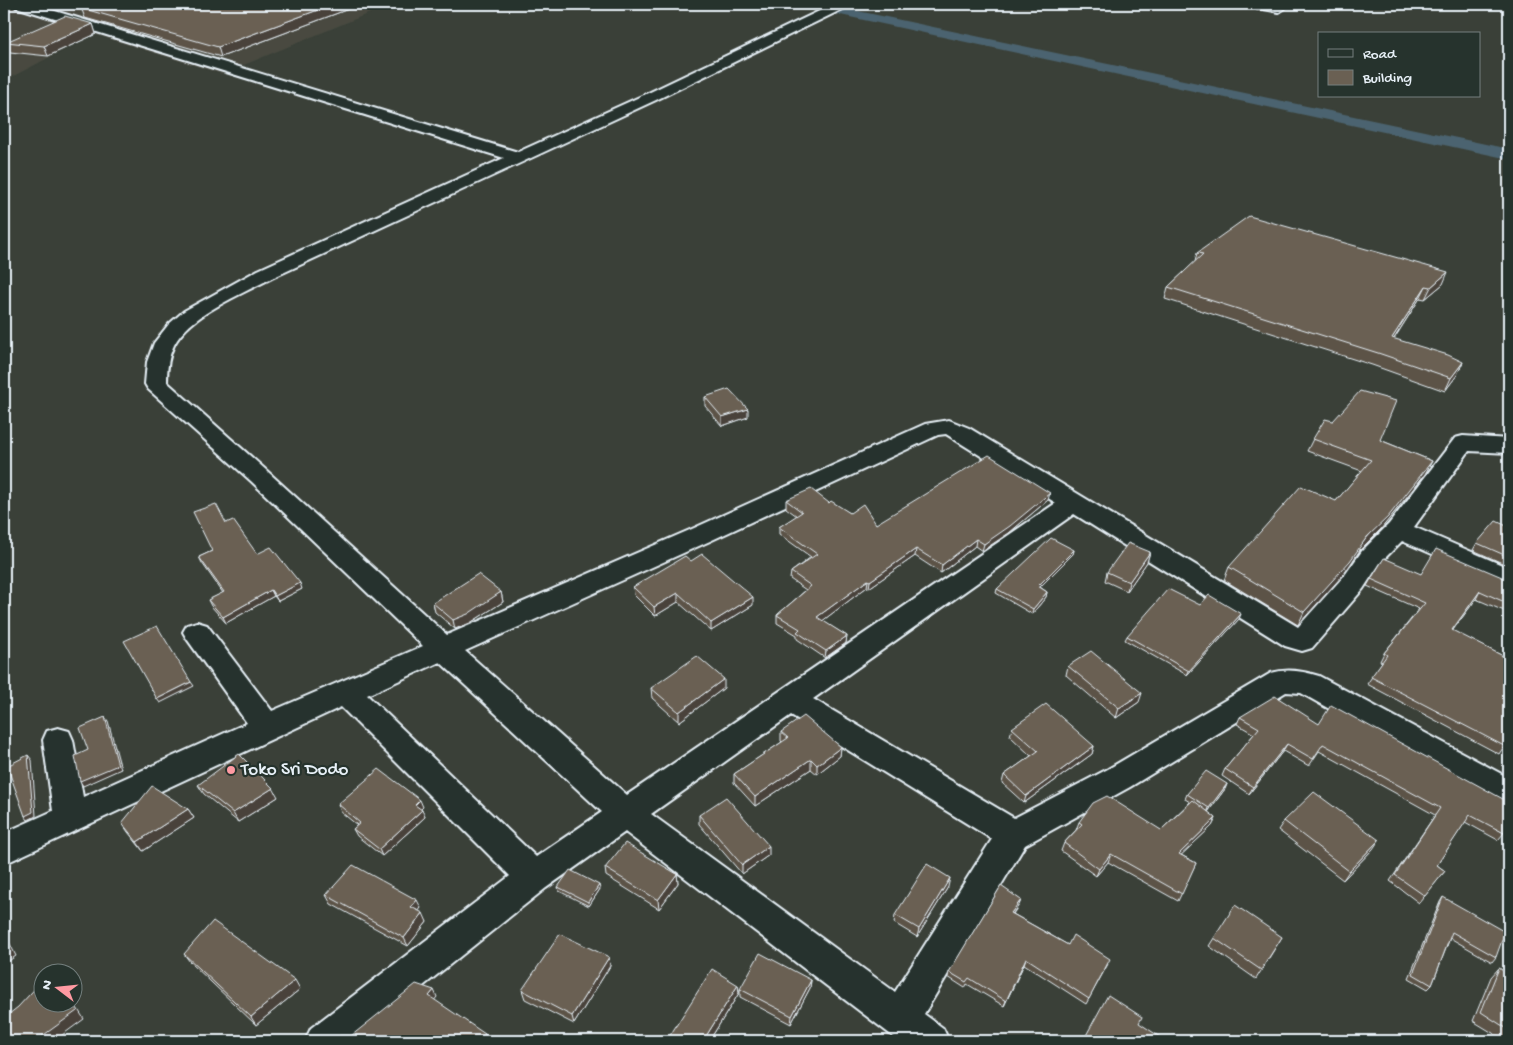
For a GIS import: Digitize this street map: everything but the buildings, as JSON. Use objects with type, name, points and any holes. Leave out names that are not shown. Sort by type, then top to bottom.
[{"type":"street","points":[[20,4],[520,158]]},
{"type":"street","points":[[841,4],[696,76],[265,274],[208,304],[176,325],[165,340],[157,360],[156,384],[260,476],[442,648],[626,813],[930,1041]]},
{"type":"street","points":[[1257,4],[1278,8]]},
{"type":"street","points":[[4,849],[267,726],[701,535],[933,429],[949,427],[961,433],[1295,639],[1302,641],[1354,582],[1371,557],[1398,530],[1463,442],[1509,446]]},
{"type":"street","points":[[324,1041],[534,877],[1074,502]]},
{"type":"street","points":[[1398,530],[1509,578]]},
{"type":"street","points":[[197,632],[267,726]]},
{"type":"street","points":[[900,1019],[1013,835],[1119,778],[1281,681],[1290,680],[1309,684],[1509,794]]},
{"type":"street","points":[[345,692],[534,877]]},
{"type":"street","points":[[789,699],[1013,835]]},
{"type":"street","points":[[58,740],[70,819]]},
{"type":"shaded area","points":[[4,4],[389,5],[222,74],[94,34],[4,81]]},
{"type":"waterway","points":[[808,4],[1509,154]]},
{"type":"place","name":"Toko Sri Dodo","points":[[231,770]]}]
